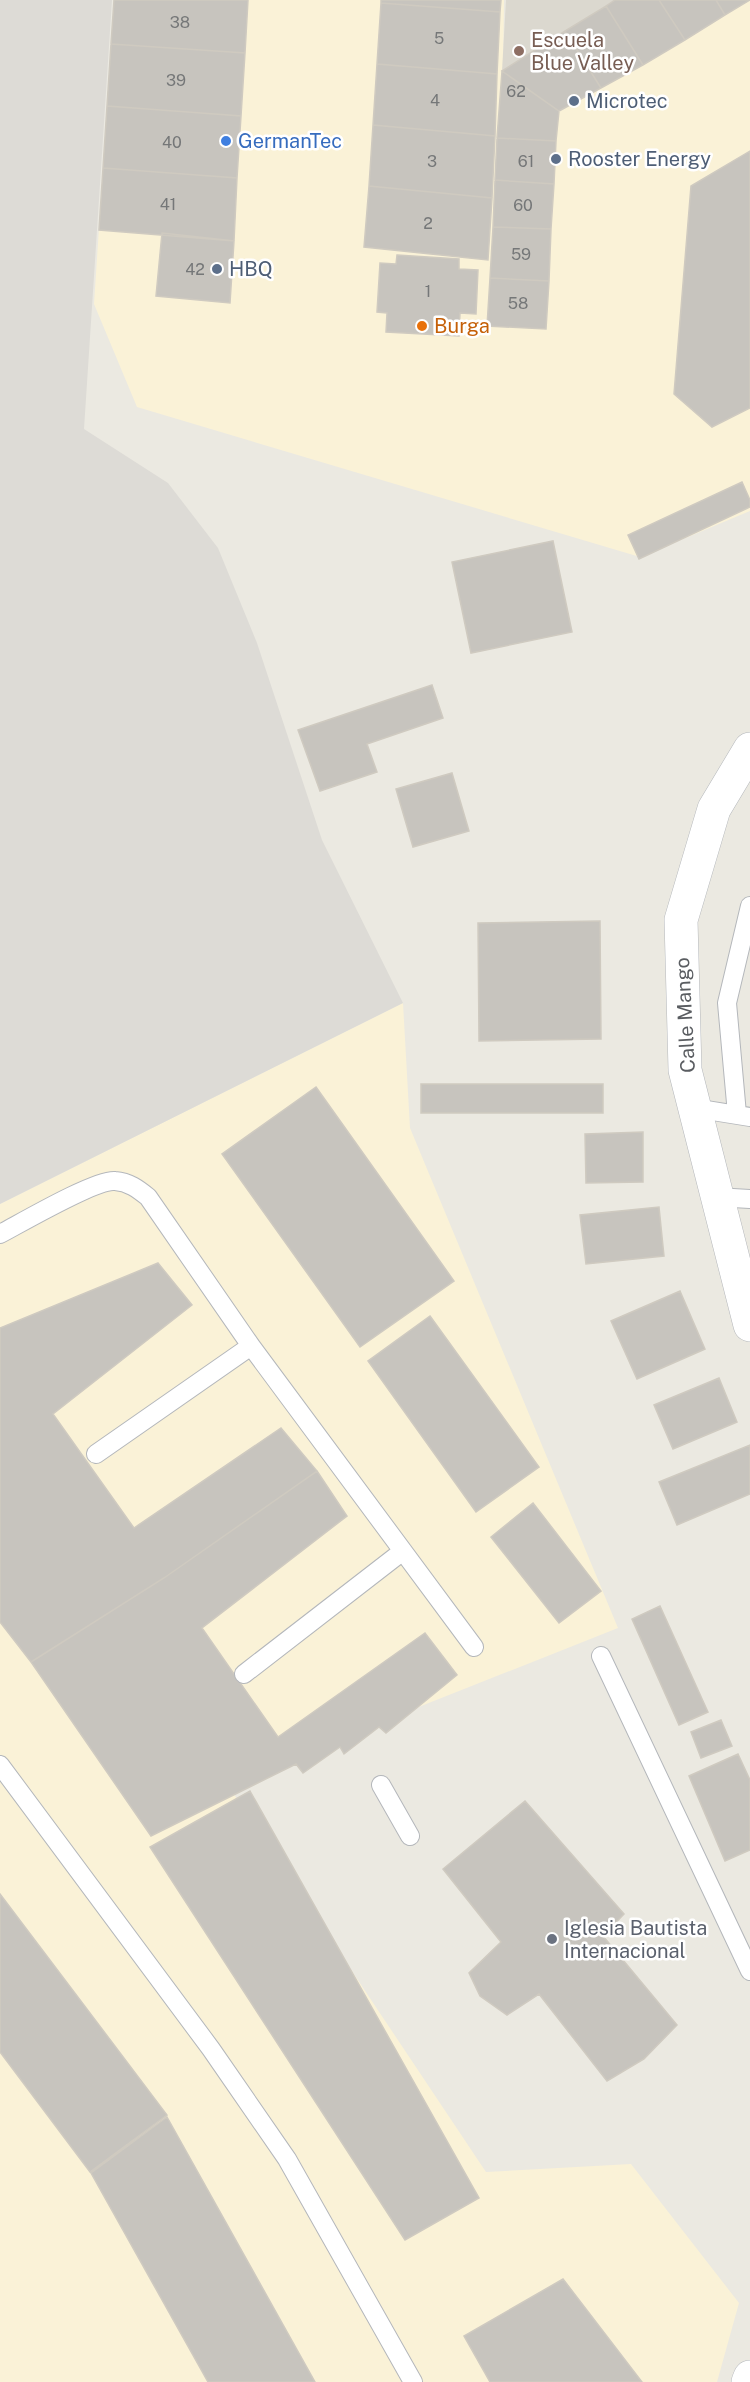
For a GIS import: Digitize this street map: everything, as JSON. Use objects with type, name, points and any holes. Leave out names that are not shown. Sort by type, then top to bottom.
[{"type":"street","name":"Calle Mango","points":[[750,749],[714,809],[681,920],[685,1070],[750,1325]]},
{"type":"street","points":[[748,2382],[750,2377]]},
{"type":"lane","points":[[694,1108],[743,1115],[727,1003],[750,906]]},
{"type":"lane","points":[[0,1233],[95,1185],[112,1180],[127,1183],[148,1197],[252,1346],[474,1647]]},
{"type":"lane","points":[[716,1197],[750,1199]]},
{"type":"lane","points":[[96,1454],[252,1346]]},
{"type":"lane","points":[[244,1674],[404,1551]]},
{"type":"lane","points":[[601,1656],[750,1971]]},
{"type":"lane","points":[[0,1765],[211,2049],[287,2160],[413,2382]]},
{"type":"lane","points":[[381,1785],[410,1836]]},
{"type":"shaded area","points":[[0,0],[112,0],[84,429],[168,483],[218,548],[257,643],[322,840],[403,1003],[0,1204]]},
{"type":"shaded area","points":[[114,0],[504,0],[503,71],[615,0],[750,0],[750,511],[640,557],[137,407],[94,304]]},
{"type":"shaded area","name":"Escuela Blue Valley","points":[[506,0],[615,0],[502,71]]},
{"type":"shaded area","points":[[403,1003],[410,1128],[618,1628],[323,1745],[233,1793],[486,2172],[631,2164],[739,2303],[717,2382],[0,2382],[0,1204]]},
{"type":"building","points":[[114,0],[248,0],[245,53],[111,44]]},
{"type":"building","points":[[381,0],[501,0],[500,12],[381,3]]},
{"type":"building","points":[[615,0],[659,0],[685,40],[643,65],[606,6]]},
{"type":"building","points":[[659,0],[716,0],[725,15],[685,40]]},
{"type":"building","points":[[716,0],[750,0],[725,15]]},
{"type":"building","points":[[381,3],[500,12],[497,74],[377,64]]},
{"type":"building","points":[[606,6],[643,65],[601,88],[565,31]]},
{"type":"building","points":[[565,31],[601,88],[559,111],[502,71]]},
{"type":"building","points":[[111,44],[245,53],[241,116],[107,106]]},
{"type":"building","points":[[377,64],[497,74],[495,136],[373,125]]},
{"type":"building","points":[[502,71],[559,111],[556,141],[497,138]]},
{"type":"building","points":[[107,106],[241,116],[237,178],[103,168]]},
{"type":"building","points":[[373,125],[495,136],[492,198],[369,186]]},
{"type":"building","points":[[497,138],[556,141],[554,184],[495,180]]},
{"type":"building","points":[[750,151],[750,408],[712,427],[674,394],[691,186]]},
{"type":"building","points":[[103,168],[237,178],[234,241],[99,230]]},
{"type":"building","points":[[495,180],[554,184],[551,229],[493,227]]},
{"type":"building","points":[[369,186],[492,198],[488,260],[364,247]]},
{"type":"building","points":[[493,227],[551,229],[549,281],[490,278]]},
{"type":"building","points":[[162,233],[234,241],[230,303],[156,296]]},
{"type":"building","points":[[397,255],[459,259],[459,269],[478,270],[476,314],[460,313],[459,336],[386,332],[387,313],[377,312],[380,263],[396,264]]},
{"type":"building","points":[[490,278],[549,281],[546,329],[487,326]]},
{"type":"building","points":[[742,482],[750,500],[750,507],[639,559],[628,535]]},
{"type":"building","points":[[553,541],[572,632],[471,653],[452,562]]},
{"type":"building","points":[[432,685],[443,718],[367,744],[377,772],[320,791],[298,730]]},
{"type":"building","points":[[452,773],[469,831],[413,847],[396,789]]},
{"type":"building","points":[[600,921],[601,1039],[479,1041],[478,923]]},
{"type":"building","points":[[421,1084],[603,1084],[603,1113],[421,1113]]},
{"type":"building","points":[[316,1087],[454,1281],[360,1347],[222,1154]]},
{"type":"building","points":[[643,1132],[643,1182],[586,1183],[585,1134]]},
{"type":"building","points":[[659,1207],[664,1256],[586,1264],[580,1215]]},
{"type":"building","points":[[158,1263],[192,1305],[53,1414],[134,1528],[281,1428],[317,1471],[164,1578],[31,1662],[0,1622],[0,1328]]},
{"type":"building","points":[[680,1291],[705,1349],[637,1379],[611,1321]]},
{"type":"building","points":[[430,1316],[539,1467],[476,1512],[368,1361]]},
{"type":"building","points":[[719,1378],[737,1422],[673,1449],[654,1405]]},
{"type":"building","points":[[750,1445],[750,1494],[677,1525],[659,1482]]},
{"type":"building","points":[[317,1471],[347,1516],[202,1628],[278,1737],[425,1633],[457,1675],[386,1733],[379,1727],[344,1754],[340,1747],[303,1773],[296,1764],[151,1836],[31,1662],[164,1578]]},
{"type":"building","points":[[533,1503],[601,1591],[559,1623],[491,1537]]},
{"type":"building","points":[[660,1606],[708,1712],[679,1725],[632,1619]]},
{"type":"building","points":[[721,1720],[732,1746],[701,1758],[691,1732]]},
{"type":"building","points":[[738,1754],[750,1780],[750,1850],[725,1861],[689,1776]]},
{"type":"building","points":[[250,1791],[479,2198],[405,2240],[150,1847]]},
{"type":"building","name":"Iglesia Bautista Internacional","points":[[525,1801],[624,1914],[603,1936],[677,2025],[644,2059],[607,2081],[539,1994],[507,2015],[480,1996],[469,1973],[501,1942],[443,1869]]},
{"type":"building","points":[[0,1894],[167,2115],[90,2172],[0,2052]]},
{"type":"building","points":[[167,2117],[315,2382],[208,2382],[91,2173]]},
{"type":"building","points":[[563,2279],[642,2382],[490,2382],[464,2336]]},
{"type":"place","name":"Escuela Blue Valley","points":[[519,51]]},
{"type":"place","name":"Microtec","points":[[574,101]]},
{"type":"place","name":"GermanTec","points":[[226,141]]},
{"type":"place","name":"Rooster Energy","points":[[556,159]]},
{"type":"place","name":"HBQ","points":[[217,269]]},
{"type":"place","name":"Burga","points":[[422,326]]},
{"type":"place","name":"Iglesia Bautista Internacional","points":[[552,1939]]}]
